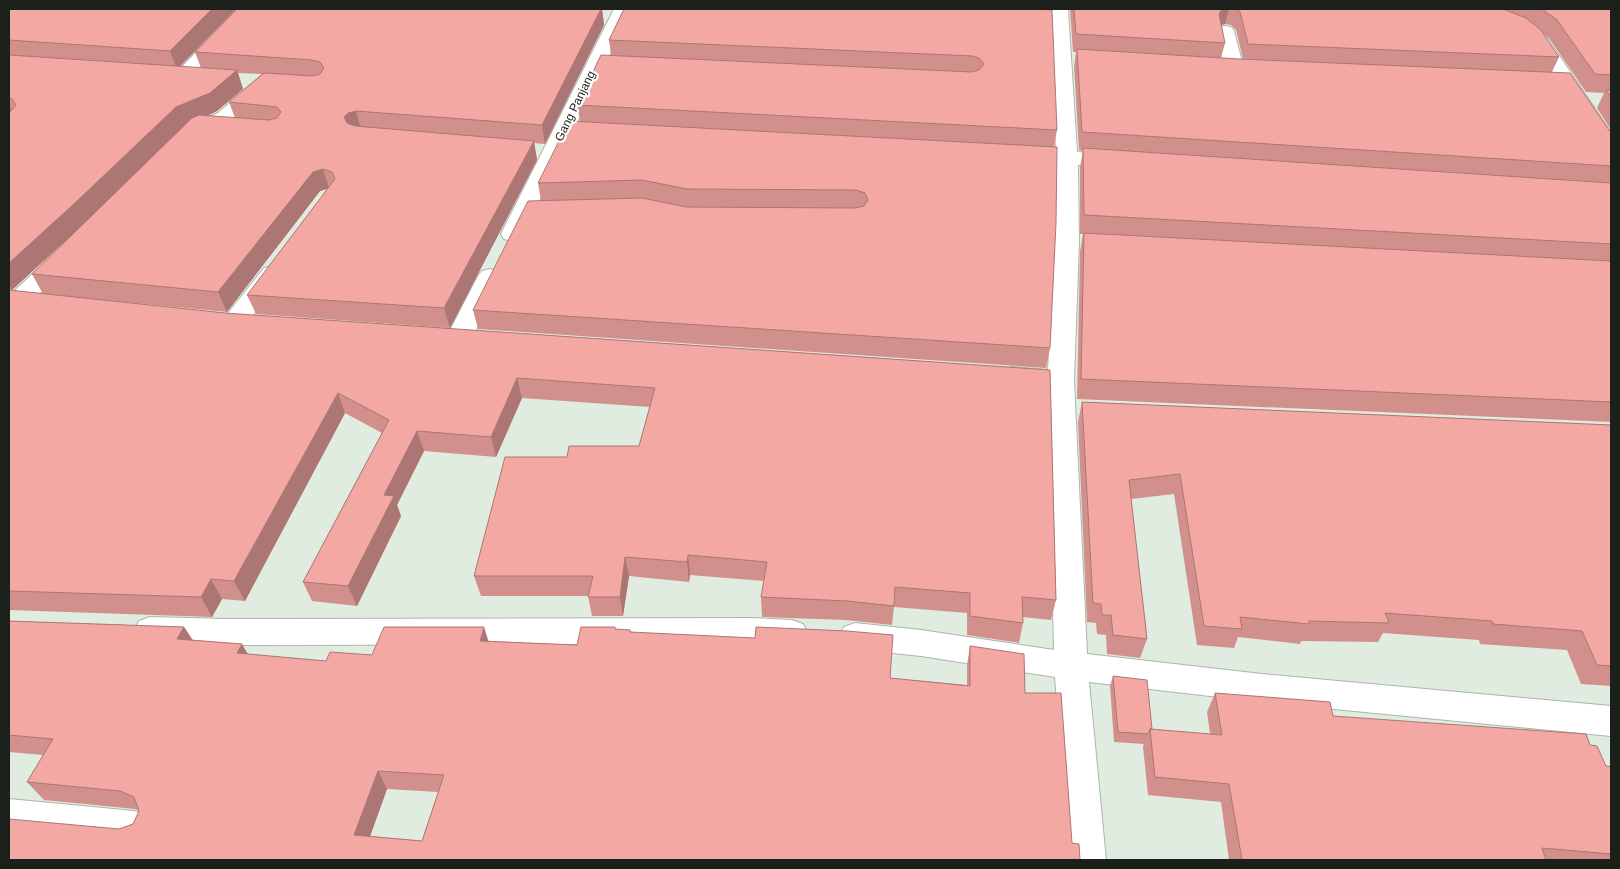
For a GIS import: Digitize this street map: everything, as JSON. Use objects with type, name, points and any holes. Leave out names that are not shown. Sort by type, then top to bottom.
[{"type":"street","points":[[184,76],[248,9]]},
{"type":"street","points":[[1475,9],[1514,25],[1535,37],[1548,53],[1559,82],[1580,100],[1611,148]]},
{"type":"street","name":"Gang Panjang","points":[[459,338],[500,258],[533,211],[543,153],[574,130],[605,65],[613,15]]},
{"type":"street","points":[[1053,16],[1072,60],[1067,158],[1077,242],[1069,400],[1070,666],[1087,860]]},
{"type":"street","points":[[1224,31],[1234,69]]},
{"type":"street","points":[[1215,68],[1254,70]]},
{"type":"street","points":[[164,75],[210,78]]},
{"type":"street","points":[[180,143],[192,131],[225,117],[270,83],[243,81]]},
{"type":"street","points":[[1580,100],[1603,101]]},
{"type":"street","points":[[204,126],[240,128]]},
{"type":"street","points":[[998,154],[1136,162]]},
{"type":"street","points":[[14,299],[80,242]]},
{"type":"street","points":[[263,325],[224,322],[288,252]]},
{"type":"street","points":[[14,299],[48,303]]},
{"type":"street","points":[[433,336],[489,340]]},
{"type":"street","points":[[992,375],[1069,400]]},
{"type":"street","points":[[117,628],[226,632],[752,631],[823,634],[921,643],[1070,666],[1262,688],[1611,721]]},
{"type":"street","points":[[9,816],[134,828]]},
{"type":"building","points":[[9,9],[212,9],[170,51],[9,40]]},
{"type":"building","points":[[237,9],[601,9],[542,125],[356,111],[348,113],[344,117],[347,123],[355,126],[534,141],[444,308],[247,295],[335,179],[332,172],[323,169],[313,172],[218,292],[32,274],[192,118],[199,115],[269,120],[277,118],[281,112],[277,107],[229,102],[264,73],[312,76],[320,74],[324,68],[320,62],[312,60],[195,52]]},
{"type":"building","points":[[624,9],[1052,10],[1057,130],[577,105],[601,55],[972,72],[979,70],[984,64],[979,58],[972,56],[609,40]]},
{"type":"building","points":[[1074,9],[1222,9],[1219,14],[1225,43],[1076,34]]},
{"type":"building","points":[[1237,9],[1503,9],[1526,18],[1541,30],[1559,57],[1248,44],[1240,12]]},
{"type":"building","points":[[1542,9],[1611,9],[1611,75],[1595,74],[1557,20]]},
{"type":"building","points":[[1077,49],[1239,59],[1570,73],[1611,133],[1611,166],[1082,132]]},
{"type":"building","points":[[9,55],[237,70],[210,93],[176,107],[9,263],[9,113],[16,105],[9,98]]},
{"type":"building","points":[[1606,90],[1611,90],[1611,97]]},
{"type":"building","points":[[569,121],[1057,147],[1056,223],[1050,348],[473,310],[528,201],[642,198],[686,207],[856,208],[864,206],[868,200],[865,193],[856,190],[687,189],[642,180],[538,183]]},
{"type":"building","points":[[1083,148],[1611,183],[1611,244],[1084,215]]},
{"type":"building","points":[[1084,233],[1611,261],[1611,402],[1081,379]]},
{"type":"building","points":[[9,290],[225,313],[1050,370],[1056,600],[1022,597],[1023,623],[970,616],[970,593],[895,587],[894,606],[847,601],[761,597],[767,562],[688,555],[687,562],[625,557],[620,597],[588,597],[593,576],[474,576],[505,457],[567,457],[569,446],[639,446],[655,388],[517,378],[491,437],[417,431],[384,495],[394,496],[348,586],[303,582],[389,420],[338,393],[234,581],[211,579],[201,597],[9,591]]},
{"type":"building","points":[[1082,402],[1611,425],[1611,666],[1597,665],[1582,631],[1493,624],[1492,621],[1385,613],[1389,623],[1309,621],[1309,624],[1240,617],[1242,629],[1204,626],[1180,474],[1129,480],[1147,639],[1113,635],[1111,615],[1102,615],[1101,604],[1093,603]]},
{"type":"building","points":[[9,621],[184,627],[177,639],[242,644],[237,653],[326,661],[330,652],[372,655],[384,627],[484,627],[480,641],[577,645],[581,627],[615,627],[615,629],[630,630],[630,632],[755,638],[756,627],[893,635],[890,678],[970,686],[970,646],[1024,654],[1025,693],[1061,693],[1072,843],[1079,844],[1080,860],[9,860],[9,819],[119,829],[133,824],[139,811],[134,797],[120,791],[27,782],[53,739],[9,735]],"holes":[[[378,771],[444,775],[422,841],[354,835]]]},
{"type":"building","points":[[1113,676],[1147,680],[1152,729],[1150,729],[1148,734],[1118,732]]},
{"type":"building","points":[[1215,693],[1330,702],[1333,716],[1586,734],[1590,745],[1597,746],[1606,766],[1611,767],[1611,854],[1542,848],[1546,860],[1242,860],[1229,784],[1155,777],[1150,729],[1222,735]]}]
